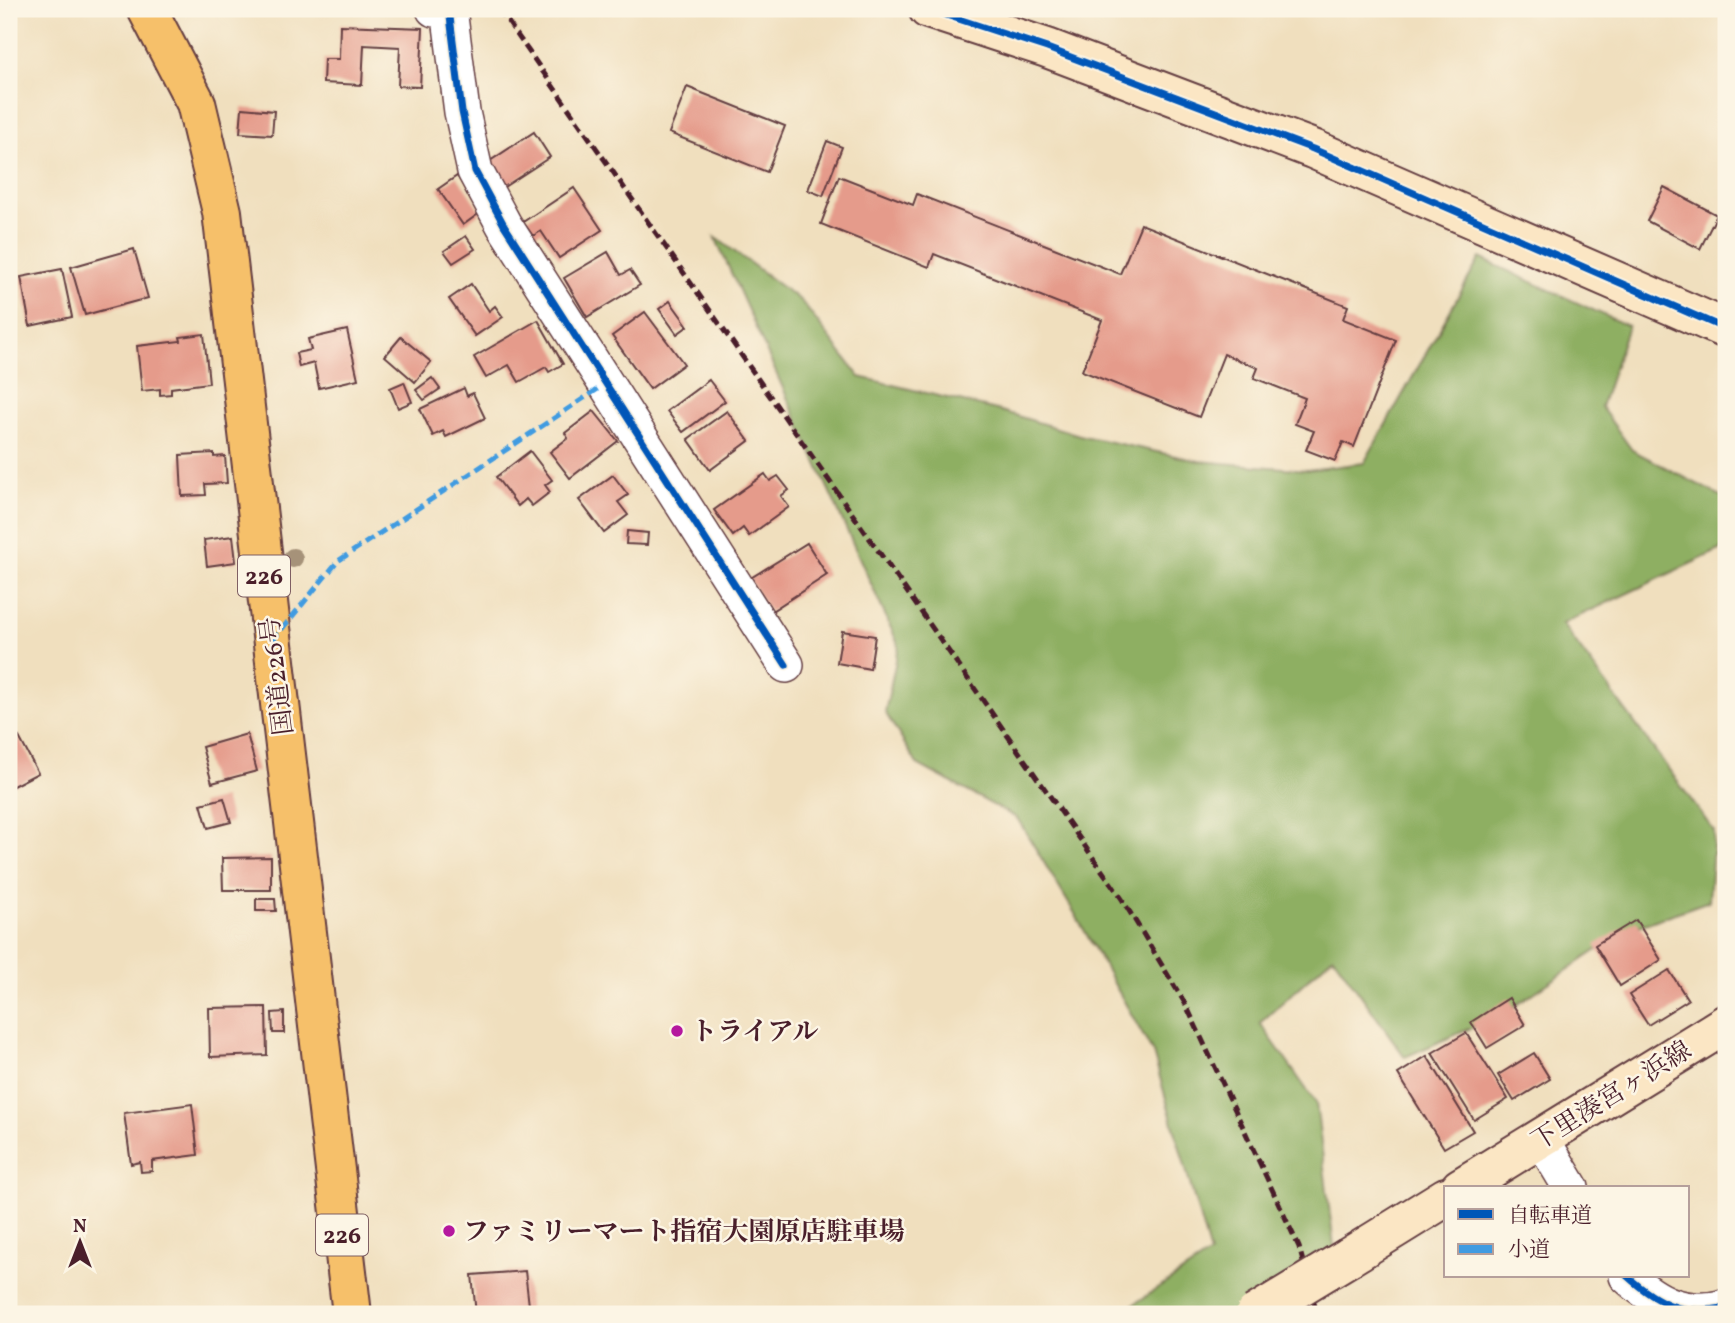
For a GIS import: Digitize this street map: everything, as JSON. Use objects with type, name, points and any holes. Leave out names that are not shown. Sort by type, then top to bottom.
[{"type":"highway","name":"国道226号","points":[[147,9],[196,103],[222,212],[352,1314]]},
{"type":"street","points":[[434,9],[449,9],[462,112],[475,171],[504,225],[786,665]]},
{"type":"street","points":[[928,9],[1047,48],[1313,149],[1726,329]]},
{"type":"street","name":"下里湊宮ヶ浜線","points":[[1463,1186],[1726,1024]]},
{"type":"street","points":[[1541,1138],[1570,1186]]},
{"type":"street","points":[[1255,1314],[1444,1198]]},
{"type":"street","points":[[1629,1278],[1648,1296],[1670,1306],[1700,1312],[1726,1307]]},
{"type":"green space","points":[[715,237],[801,301],[860,377],[1001,411],[1083,436],[1199,461],[1307,470],[1364,463],[1480,258],[1628,326],[1601,407],[1632,450],[1726,499],[1726,547],[1562,624],[1714,831],[1709,901],[1625,931],[1503,1014],[1405,1057],[1333,956],[1260,1023],[1316,1103],[1337,1270],[1237,1314],[1119,1314],[1210,1254],[1153,1053],[1074,912],[1017,818],[917,764],[885,712],[899,646]]},
{"type":"building","points":[[340,25],[423,28],[420,87],[398,86],[400,47],[364,45],[362,85],[323,83],[324,59],[339,59]]},
{"type":"building","points":[[687,87],[785,126],[767,172],[669,133]]},
{"type":"building","points":[[242,108],[274,111],[272,135],[240,133]]},
{"type":"building","points":[[534,132],[550,157],[504,187],[487,163]]},
{"type":"building","points":[[827,141],[842,147],[823,196],[808,190]]},
{"type":"building","points":[[457,176],[481,212],[463,225],[438,189]]},
{"type":"building","points":[[839,176],[913,205],[917,194],[1120,274],[1141,224],[1348,306],[1343,319],[1396,340],[1354,447],[1343,442],[1335,461],[1306,450],[1314,431],[1295,424],[1305,398],[1254,378],[1258,368],[1224,354],[1199,417],[1082,371],[1102,320],[934,254],[929,267],[821,224]]},
{"type":"building","points":[[1664,187],[1717,215],[1700,249],[1647,221]]},
{"type":"building","points":[[574,188],[602,230],[559,258],[541,231],[533,236],[523,222]]},
{"type":"building","points":[[466,236],[475,249],[453,263],[444,251]]},
{"type":"building","points":[[134,249],[148,298],[85,315],[71,267]]},
{"type":"building","points":[[608,252],[621,275],[630,270],[640,285],[587,317],[564,278]]},
{"type":"building","points":[[62,269],[72,317],[30,326],[21,277]]},
{"type":"building","points":[[471,284],[489,311],[495,306],[503,317],[475,336],[449,299]]},
{"type":"building","points":[[670,301],[688,326],[677,334],[659,309]]},
{"type":"building","points":[[645,312],[684,364],[650,389],[612,336]]},
{"type":"building","points":[[538,320],[563,364],[549,372],[546,367],[519,382],[509,365],[486,378],[474,357]]},
{"type":"building","points":[[347,330],[358,379],[319,388],[314,363],[299,367],[296,353],[311,350],[308,339]]},
{"type":"building","points":[[204,334],[209,383],[171,388],[171,394],[160,395],[160,389],[142,391],[137,346],[181,341],[180,337]]},
{"type":"building","points":[[401,337],[431,362],[415,382],[385,356]]},
{"type":"building","points":[[432,378],[440,389],[424,400],[416,390]]},
{"type":"building","points":[[709,380],[725,401],[683,432],[667,411]]},
{"type":"building","points":[[404,382],[412,402],[398,408],[390,388]]},
{"type":"building","points":[[464,388],[467,396],[473,393],[485,418],[446,437],[443,431],[433,436],[420,409]]},
{"type":"building","points":[[594,411],[618,441],[570,478],[550,452],[568,438],[565,433]]},
{"type":"building","points":[[727,411],[749,441],[710,470],[688,439]]},
{"type":"building","points":[[530,451],[552,480],[545,485],[550,492],[532,506],[526,499],[518,506],[496,477]]},
{"type":"building","points":[[214,453],[214,457],[225,456],[227,483],[205,484],[206,495],[182,496],[180,455]]},
{"type":"building","points":[[765,474],[770,481],[778,476],[789,490],[781,496],[789,507],[749,536],[743,528],[733,536],[714,510]]},
{"type":"building","points":[[613,475],[628,495],[618,502],[628,515],[604,533],[579,500]]},
{"type":"building","points":[[627,531],[648,533],[647,545],[626,544]]},
{"type":"building","points":[[233,536],[236,562],[207,566],[204,540]]},
{"type":"building","points":[[807,543],[827,575],[770,612],[749,579]]},
{"type":"building","points":[[842,631],[875,636],[870,669],[837,663]]},
{"type":"building","points":[[247,734],[257,771],[212,783],[202,747]]},
{"type":"building","points":[[19,737],[38,773],[9,788],[9,743]]},
{"type":"building","points":[[224,798],[231,822],[208,828],[201,804]]},
{"type":"building","points":[[271,857],[271,890],[223,890],[222,858]]},
{"type":"building","points":[[256,899],[275,899],[276,911],[256,911]]},
{"type":"building","points":[[1636,920],[1661,960],[1620,986],[1595,945]]},
{"type":"building","points":[[1669,970],[1688,1000],[1648,1025],[1629,995]]},
{"type":"building","points":[[1509,998],[1525,1025],[1487,1048],[1471,1022]]},
{"type":"building","points":[[266,1007],[267,1055],[210,1057],[209,1008]]},
{"type":"building","points":[[284,1012],[284,1033],[273,1033],[272,1013]]},
{"type":"building","points":[[1466,1033],[1508,1099],[1474,1120],[1432,1053]]},
{"type":"building","points":[[1534,1053],[1550,1079],[1514,1101],[1498,1075]]},
{"type":"building","points":[[1427,1056],[1473,1131],[1444,1148],[1398,1074]]},
{"type":"building","points":[[192,1104],[198,1155],[152,1161],[152,1171],[141,1172],[140,1162],[131,1164],[124,1113]]},
{"type":"building","points":[[525,1271],[530,1314],[476,1314],[472,1275]]},
{"type":"railway","points":[[499,9],[1122,899],[1186,1005],[1299,1247],[1317,1314]]},
{"type":"marked path","points":[[272,641],[338,561],[604,385]]},
{"type":"cycle path","points":[[434,9],[449,9],[462,112],[475,171],[504,225],[786,665]]},
{"type":"cycle path","points":[[928,9],[1047,48],[1313,149],[1726,329]]},
{"type":"cycle path","points":[[1630,1278],[1672,1306],[1697,1310],[1726,1307]]},
{"type":"place","name":"トライアル","points":[[677,1031]]},
{"type":"place","name":"ファミリーマート指宿大園原店駐車場","points":[[449,1231]]}]
